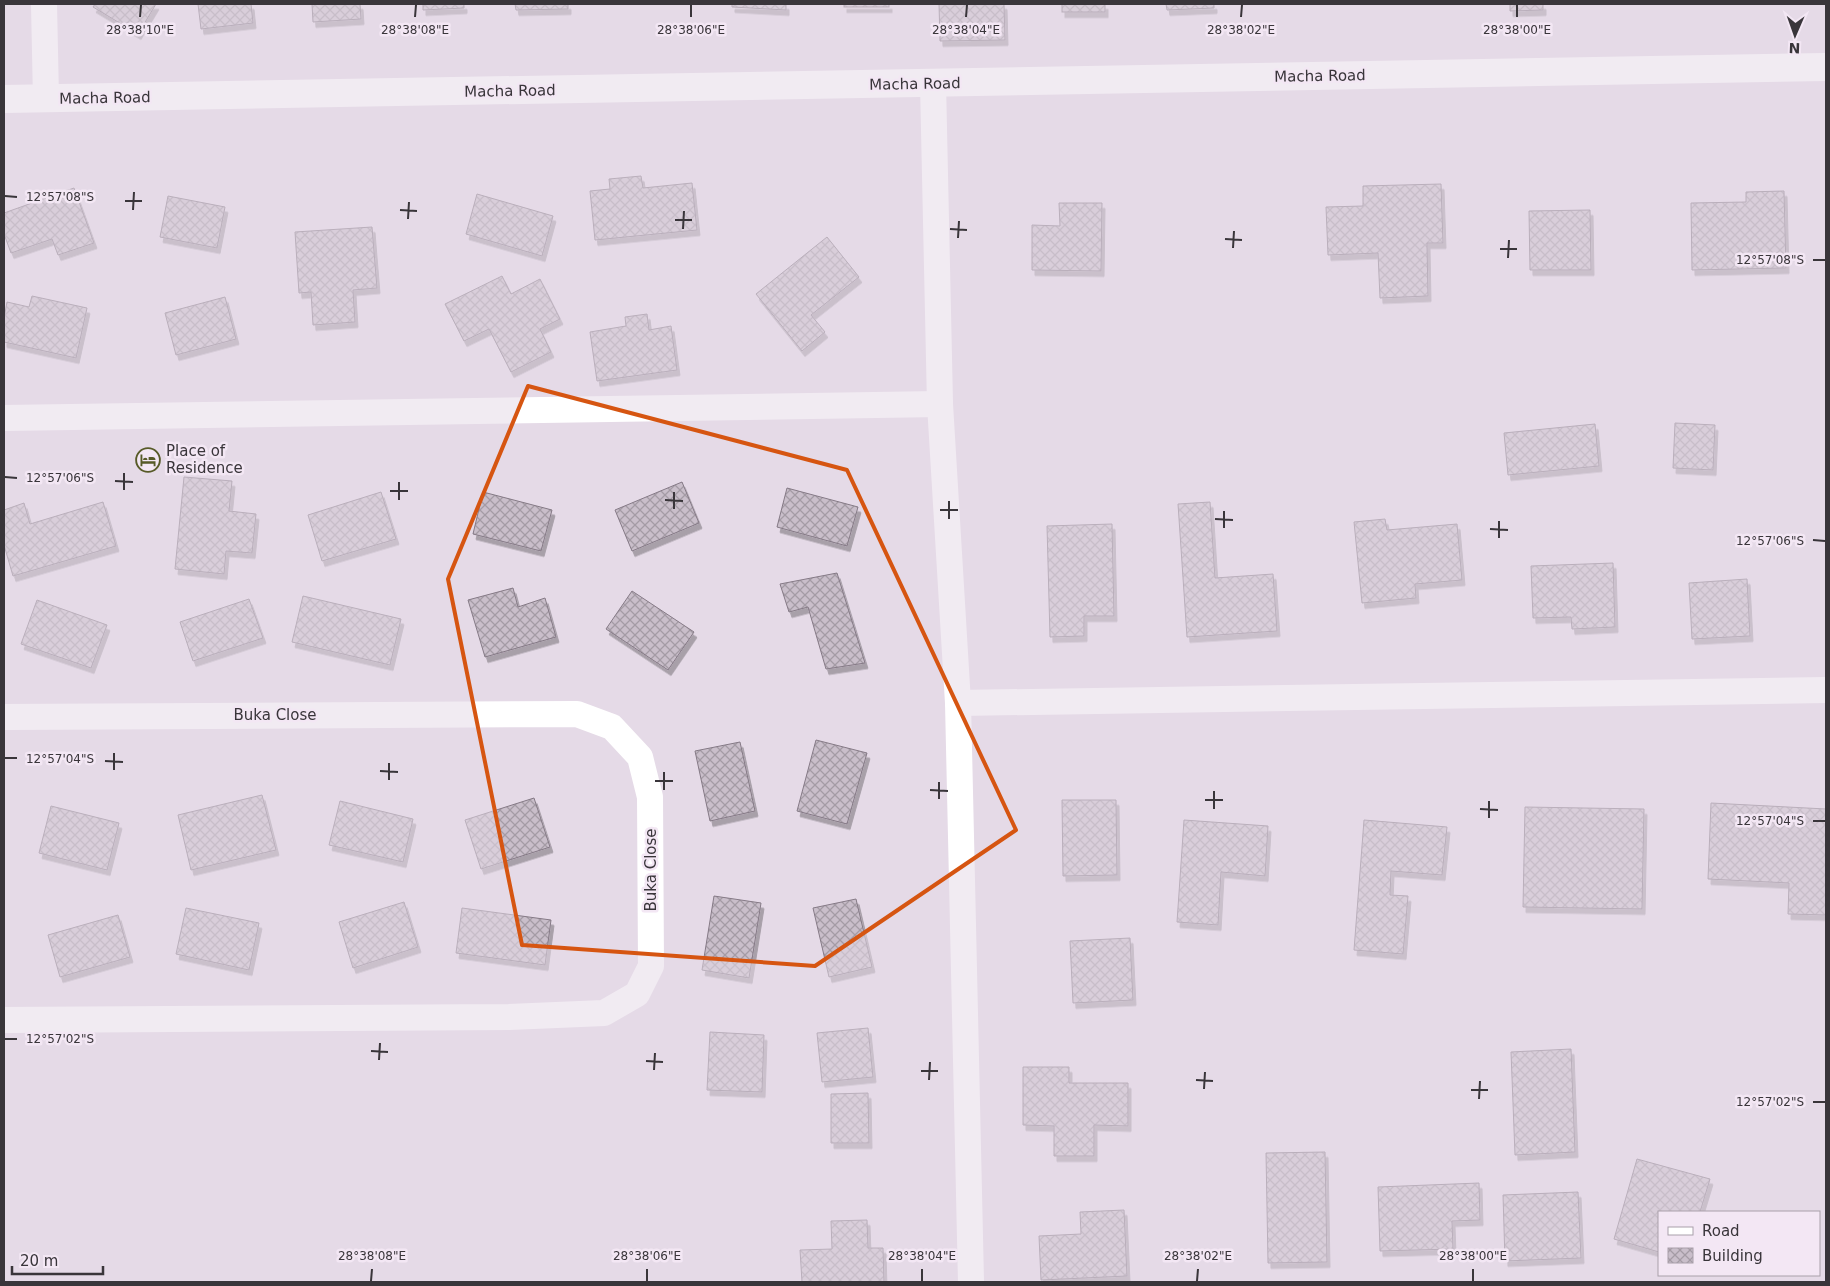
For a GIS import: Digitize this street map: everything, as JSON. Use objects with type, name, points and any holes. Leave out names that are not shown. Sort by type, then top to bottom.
[{"type":"main road","name":"Macha Road","points":[[4,99],[1826,67]]},
{"type":"street","points":[[44,4],[46,99]]},
{"type":"street","points":[[933,83],[940,404],[958,703],[971,1282]]},
{"type":"street","points":[[4,418],[940,404]]},
{"type":"street","points":[[958,703],[1826,690]]},
{"type":"street","name":"Buka Close","points":[[4,717],[577,714],[612,727],[640,757],[650,797],[651,966],[637,994],[604,1013],[509,1017],[4,1020]]},
{"type":"highlighted area","points":[[528,386],[847,470],[1016,830],[815,966],[522,945],[448,579]]},
{"type":"building","points":[[95,4],[156,4],[138,34],[93,7]]},
{"type":"building","points":[[198,4],[251,4],[253,23],[201,29]]},
{"type":"building","points":[[312,4],[360,4],[361,19],[313,22]]},
{"type":"building","points":[[423,4],[464,4],[464,8],[423,10]]},
{"type":"building","points":[[515,4],[568,4],[568,9],[516,10]]},
{"type":"building","points":[[732,4],[786,4],[786,10],[732,7]]},
{"type":"building","points":[[844,4],[889,4],[889,7],[844,7]]},
{"type":"building","points":[[939,4],[1004,4],[1005,40],[940,41]]},
{"type":"building","points":[[1062,4],[1105,4],[1105,12],[1062,12]]},
{"type":"building","points":[[1166,4],[1214,4],[1214,8],[1167,10]]},
{"type":"building","points":[[1510,4],[1543,4],[1543,10],[1510,11]]},
{"type":"building","points":[[641,176],[643,188],[692,183],[697,230],[595,240],[590,191],[610,189],[609,179]]},
{"type":"building","points":[[1441,184],[1443,243],[1427,243],[1428,296],[1380,298],[1378,253],[1328,255],[1326,207],[1363,206],[1363,186]]},
{"type":"building","points":[[74,188],[94,243],[58,255],[52,239],[11,253],[4,234],[4,213]]},
{"type":"building","points":[[1784,191],[1786,268],[1692,270],[1691,203],[1746,202],[1746,192]]},
{"type":"building","points":[[477,194],[553,216],[542,256],[466,234]]},
{"type":"building","points":[[168,196],[225,207],[217,248],[160,237]]},
{"type":"building","points":[[1059,203],[1102,203],[1101,271],[1032,270],[1032,225],[1060,226]]},
{"type":"building","points":[[1590,210],[1591,270],[1530,270],[1529,211]]},
{"type":"building","points":[[372,227],[377,288],[353,290],[355,322],[313,325],[311,292],[299,293],[295,232]]},
{"type":"building","points":[[827,237],[859,277],[811,315],[825,332],[802,351],[756,294]]},
{"type":"building","points":[[502,276],[511,294],[540,279],[560,319],[540,329],[551,352],[511,372],[489,329],[464,341],[445,304]]},
{"type":"building","points":[[32,296],[87,308],[76,358],[4,342],[4,318],[7,302],[29,307]]},
{"type":"building","points":[[225,297],[236,339],[176,355],[165,313]]},
{"type":"building","points":[[647,314],[649,330],[671,326],[677,370],[597,381],[590,332],[626,326],[625,317]]},
{"type":"building","points":[[1675,423],[1715,425],[1713,470],[1673,468]]},
{"type":"building","points":[[1595,424],[1599,466],[1508,475],[1504,433]]},
{"type":"building","points":[[184,477],[232,481],[229,511],[256,514],[252,553],[226,551],[224,574],[175,569]]},
{"type":"building","points":[[682,482],[699,523],[632,551],[615,510]]},
{"type":"building","points":[[787,488],[858,507],[847,546],[777,527]]},
{"type":"building","points":[[381,492],[396,539],[322,561],[308,515]]},
{"type":"building","points":[[483,492],[552,510],[541,551],[473,534]]},
{"type":"building","points":[[103,502],[116,546],[13,576],[4,545],[4,510],[24,503],[30,524]]},
{"type":"building","points":[[1210,502],[1215,578],[1273,574],[1277,631],[1187,637],[1178,504]]},
{"type":"building","points":[[1385,519],[1387,530],[1457,524],[1462,580],[1415,584],[1416,598],[1362,603],[1354,522]]},
{"type":"building","points":[[1112,524],[1114,616],[1084,616],[1084,636],[1050,637],[1047,526]]},
{"type":"building","points":[[1613,563],[1615,627],[1572,629],[1571,617],[1533,618],[1531,566]]},
{"type":"building","points":[[837,573],[865,663],[826,669],[808,607],[789,612],[780,584]]},
{"type":"building","points":[[1747,579],[1750,636],[1692,639],[1689,583]]},
{"type":"building","points":[[513,588],[518,607],[545,598],[556,637],[485,657],[468,600]]},
{"type":"building","points":[[632,591],[694,632],[668,670],[606,629]]},
{"type":"building","points":[[303,596],[401,619],[390,665],[292,642]]},
{"type":"building","points":[[249,599],[263,638],[193,661],[180,622]]},
{"type":"building","points":[[37,600],[107,625],[91,668],[21,644]]},
{"type":"building","points":[[816,740],[867,753],[847,824],[797,811]]},
{"type":"building","points":[[740,742],[755,811],[710,821],[695,751]]},
{"type":"building","points":[[262,795],[276,850],[191,870],[178,815]]},
{"type":"building","points":[[534,798],[550,847],[481,869],[465,820]]},
{"type":"building","points":[[1062,800],[1116,800],[1117,875],[1063,876]]},
{"type":"building","points":[[340,801],[413,819],[403,862],[329,845]]},
{"type":"building","points":[[1711,803],[1826,809],[1826,915],[1788,914],[1789,883],[1708,879]]},
{"type":"building","points":[[51,806],[119,823],[107,870],[39,853]]},
{"type":"building","points":[[1525,807],[1644,809],[1642,909],[1523,907]]},
{"type":"building","points":[[1184,820],[1268,826],[1265,876],[1221,872],[1218,925],[1177,922]]},
{"type":"building","points":[[1364,820],[1447,827],[1442,875],[1391,871],[1390,895],[1408,896],[1403,954],[1354,950]]},
{"type":"building","points":[[714,896],[761,903],[749,978],[702,970]]},
{"type":"building","points":[[856,899],[872,967],[829,977],[813,908]]},
{"type":"building","points":[[404,902],[418,947],[353,968],[339,922]]},
{"type":"building","points":[[186,908],[259,923],[249,970],[176,954]]},
{"type":"building","points":[[462,908],[551,920],[545,965],[456,953]]},
{"type":"building","points":[[118,915],[130,957],[60,977],[48,935]]},
{"type":"building","points":[[1130,938],[1133,1000],[1073,1003],[1070,941]]},
{"type":"building","points":[[868,1028],[873,1077],[822,1082],[817,1033]]},
{"type":"building","points":[[710,1032],[764,1035],[762,1092],[707,1090]]},
{"type":"building","points":[[1571,1049],[1575,1152],[1515,1155],[1511,1052]]},
{"type":"building","points":[[1023,1067],[1069,1067],[1069,1083],[1128,1083],[1128,1126],[1094,1125],[1094,1156],[1054,1156],[1054,1126],[1023,1125]]},
{"type":"building","points":[[868,1093],[869,1143],[831,1143],[831,1094]]},
{"type":"building","points":[[1325,1152],[1327,1262],[1268,1263],[1266,1153]]},
{"type":"building","points":[[1637,1159],[1710,1179],[1700,1211],[1658,1211],[1658,1252],[1614,1239]]},
{"type":"building","points":[[1479,1183],[1480,1220],[1452,1221],[1453,1249],[1380,1251],[1378,1187]]},
{"type":"building","points":[[1578,1192],[1581,1258],[1505,1261],[1503,1195]]},
{"type":"building","points":[[1124,1210],[1127,1276],[1041,1280],[1039,1236],[1081,1234],[1080,1212]]},
{"type":"building","points":[[867,1220],[868,1248],[883,1248],[884,1282],[802,1282],[800,1250],[832,1249],[831,1221]]},
{"type":"place","name":"Place of Residence","points":[[148,460]]}]
